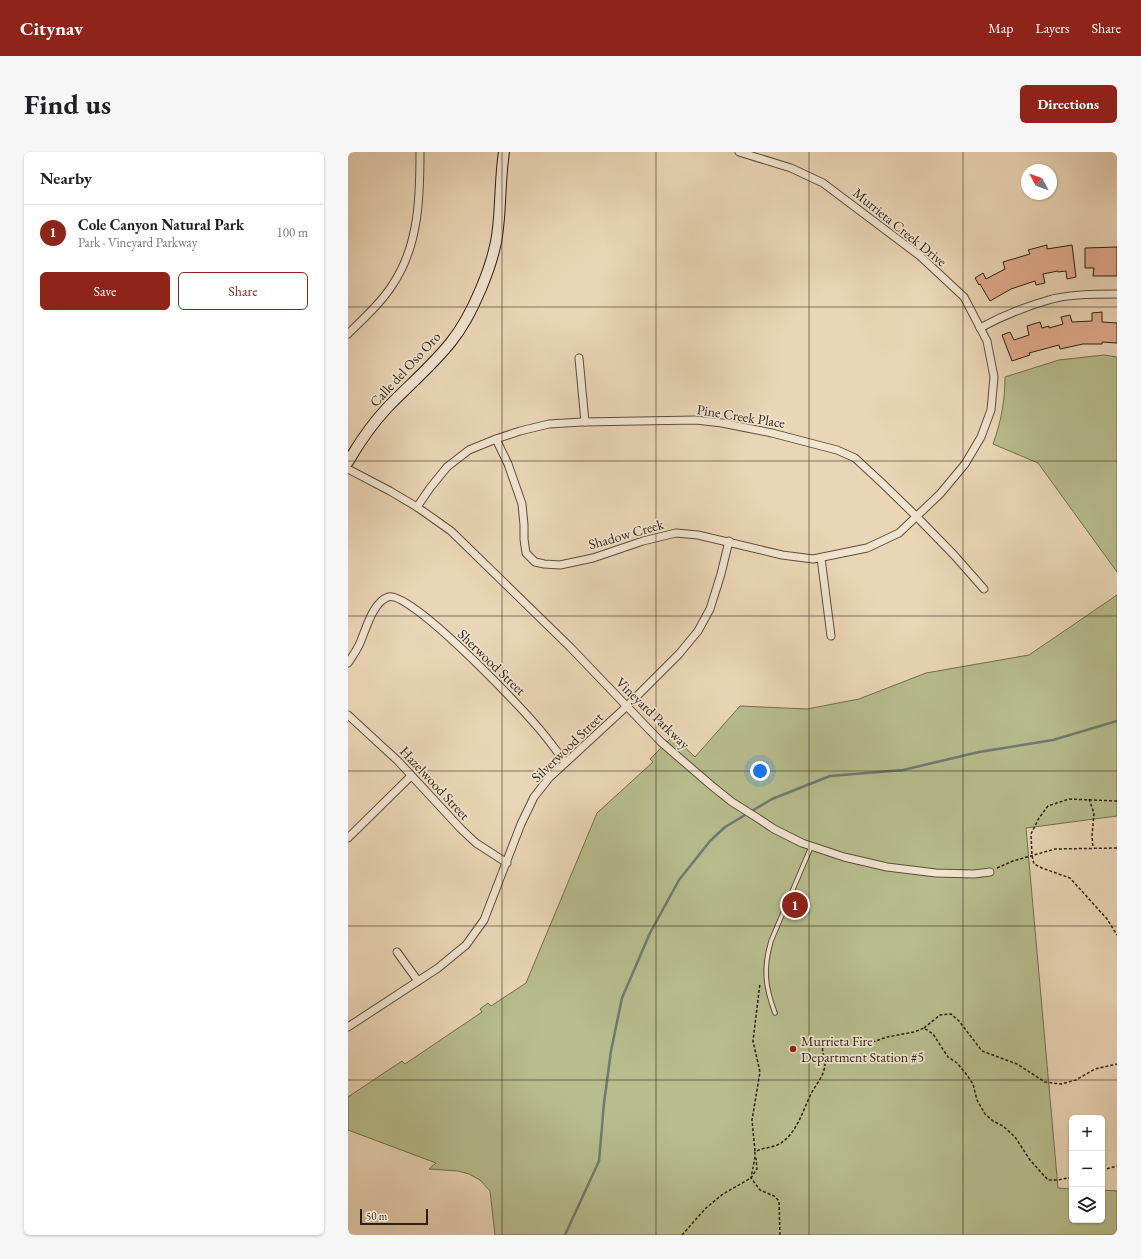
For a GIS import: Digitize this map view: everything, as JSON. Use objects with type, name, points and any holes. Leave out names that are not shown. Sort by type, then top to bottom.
[{"type":"main road","name":"Calle del Oso Oro","points":[[348,462],[355,449],[386,409],[437,358],[463,325],[487,273],[498,229],[504,152]]},
{"type":"street","points":[[348,334],[378,304],[393,284],[401,270],[409,250],[415,230],[418,204],[420,152]]},
{"type":"street","name":"Murrieta Creek Drive","points":[[739,152],[792,168],[823,183],[920,256],[964,297],[987,341],[994,377],[991,410],[981,437],[965,464],[940,494],[916,516]]},
{"type":"street","points":[[980,328],[998,318],[1023,308],[1053,299],[1089,294],[1117,294]]},
{"type":"street","points":[[579,358],[585,422]]},
{"type":"street","name":"Pine Creek Place","points":[[417,506],[447,467],[469,450],[520,431],[549,424],[585,422],[703,421],[722,423],[772,433],[837,450],[855,458],[916,516],[954,555],[984,589]]},
{"type":"street","name":"Shadow Creek","points":[[496,439],[508,464],[522,504],[526,553],[535,562],[544,564],[560,565],[593,558],[643,541],[676,533],[698,534],[782,555],[813,559],[821,558],[867,548],[899,533],[916,516]]},
{"type":"street","name":"Vineyard Parkway","points":[[348,469],[417,506],[451,531],[570,647],[661,742],[732,802],[774,829],[802,843],[844,858],[887,867],[936,873],[974,874],[990,872]]},
{"type":"street","name":"Silverwood Street","points":[[348,1027],[438,968],[466,945],[478,930],[484,920],[521,824],[534,798],[549,778],[626,707],[679,654],[698,631],[710,609],[729,541]]},
{"type":"street","points":[[821,558],[831,636]]},
{"type":"street","name":"Sherwood Street","points":[[348,664],[360,644],[371,618],[380,602],[389,596],[397,597],[409,604],[448,636],[518,705],[565,762]]},
{"type":"street","name":"Hazelwood Street","points":[[348,715],[398,761],[461,829],[476,843],[507,863]]},
{"type":"street","points":[[348,838],[411,776]]},
{"type":"street","points":[[397,952],[418,981]]},
{"type":"lane","points":[[775,1014],[768,994],[766,972],[767,956],[771,941],[811,846]]},
{"type":"path","points":[[1117,801],[1069,799],[1048,806],[1038,818],[1031,834],[1034,864],[1070,878],[1107,919],[1117,935]]},
{"type":"path","points":[[1089,799],[1094,813],[1092,836],[1094,849]]},
{"type":"path","points":[[990,872],[1013,861],[1055,849],[1117,848]]},
{"type":"path","points":[[682,1235],[706,1208],[723,1194],[751,1178],[756,1169],[752,1120],[760,1072],[752,1041],[760,983]]},
{"type":"path","points":[[755,1152],[759,1149],[780,1144],[792,1134],[824,1070],[826,1060],[822,1049],[823,1046],[867,1044],[887,1037],[914,1032],[924,1028],[940,1015],[950,1014],[959,1021],[982,1051],[1017,1064],[1045,1082],[1060,1084],[1076,1080],[1095,1069],[1117,1064]]},
{"type":"path","points":[[924,1028],[933,1034],[948,1057],[957,1062],[967,1075],[973,1084],[977,1100],[985,1114],[993,1121],[1003,1126],[1015,1137],[1030,1160],[1048,1180],[1069,1178]]},
{"type":"path","points":[[1105,1169],[1117,1166]]},
{"type":"path","points":[[751,1178],[760,1190],[774,1196],[780,1201],[780,1235]]},
{"type":"green space","points":[[1104,355],[1117,357],[1117,572],[1038,463],[993,444],[1002,411],[1005,377],[1059,360]]},
{"type":"green space","points":[[1117,595],[1117,816],[1026,828],[1058,1188],[1069,1189],[1069,1223],[1105,1223],[1105,1190],[1117,1191],[1117,1235],[495,1235],[490,1191],[480,1180],[469,1174],[458,1171],[429,1169],[436,1163],[348,1130],[348,1097],[402,1061],[405,1064],[482,1012],[480,1009],[488,1003],[491,1006],[526,983],[597,813],[653,762],[650,759],[673,736],[695,757],[740,706],[807,709],[859,699],[926,673],[1029,655]]},
{"type":"building","points":[[1047,245],[1047,249],[1072,245],[1076,277],[1067,279],[1066,271],[1043,274],[1045,283],[1036,285],[1035,281],[1011,289],[990,301],[975,278],[983,273],[986,279],[1005,269],[1003,262],[1030,254],[1028,250]]},
{"type":"building","points":[[1117,247],[1117,276],[1093,276],[1094,268],[1085,268],[1085,248]]},
{"type":"building","points":[[1102,312],[1102,322],[1117,323],[1117,343],[1102,342],[1102,344],[1083,344],[1060,349],[1059,345],[1029,353],[1030,355],[1012,361],[1002,335],[1010,332],[1014,340],[1029,335],[1027,326],[1040,322],[1042,328],[1049,326],[1049,328],[1063,324],[1061,317],[1070,315],[1072,322],[1092,321],[1092,313]]},
{"type":"waterway","points":[[565,1235],[599,1161],[604,1103],[611,1051],[622,998],[650,933],[679,880],[710,841],[725,827],[772,799],[830,776],[903,770],[979,752],[1053,740],[1117,721]]},
{"type":"place","name":"Cole Canyon Natural Park","points":[[795,905]]},
{"type":"place","name":"Murrieta Fire Department Station #5","points":[[793,1049]]}]
